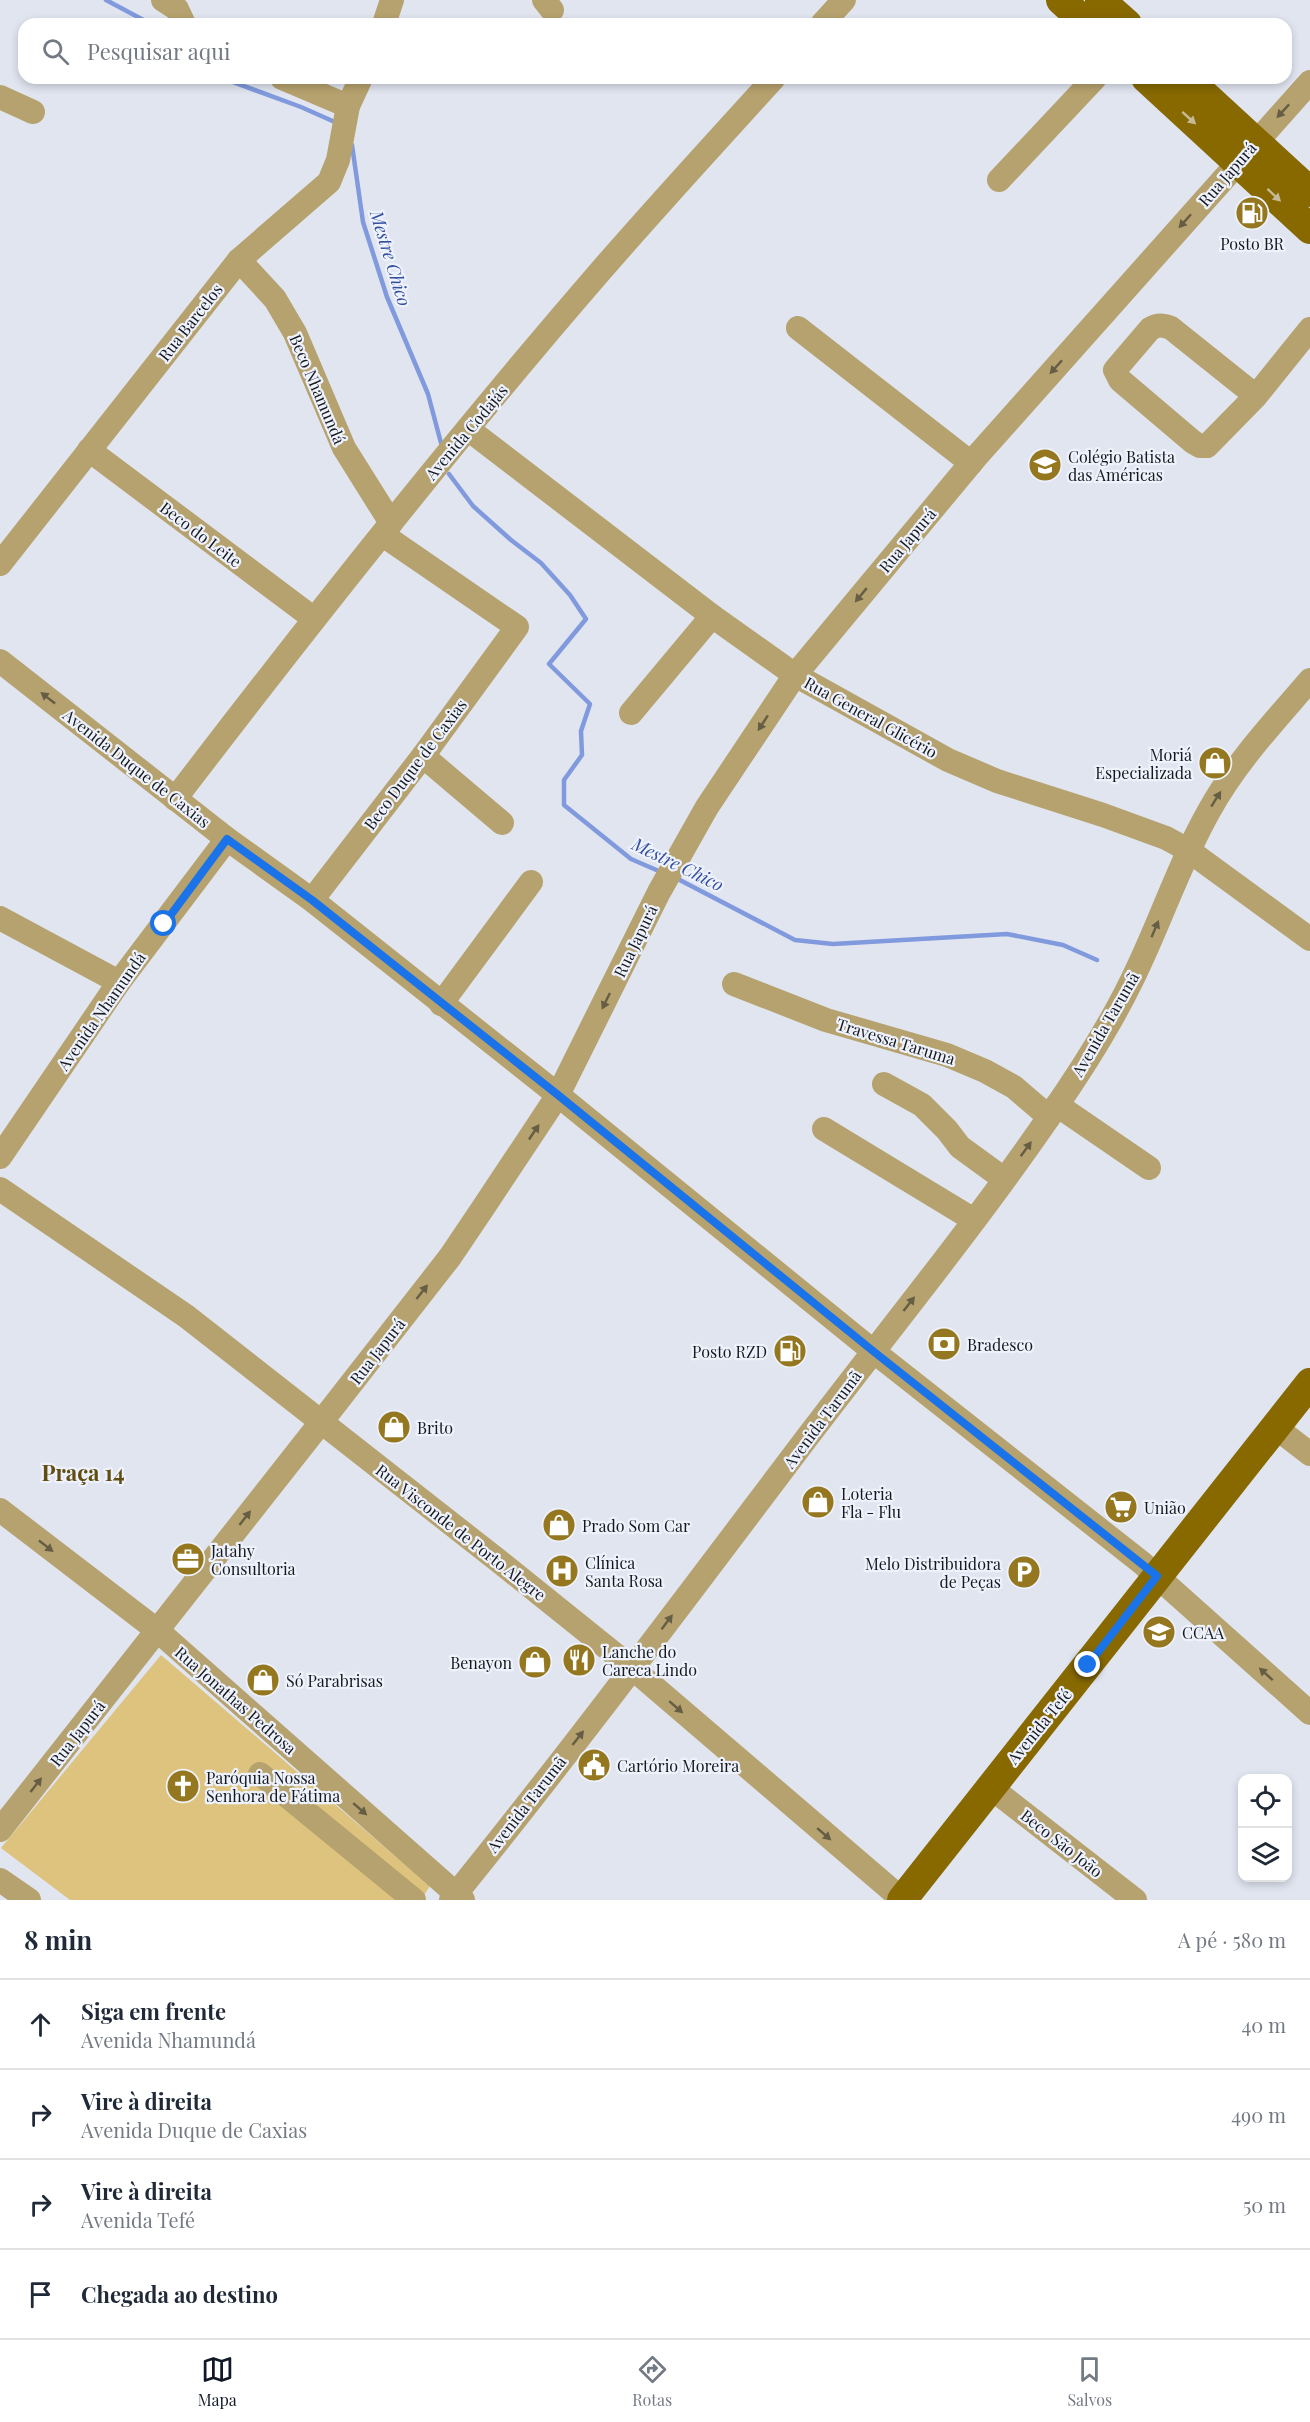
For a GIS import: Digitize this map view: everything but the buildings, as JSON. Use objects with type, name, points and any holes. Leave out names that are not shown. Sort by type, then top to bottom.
[{"type":"main road","points":[[1061,0],[1080,18]]},
{"type":"main road","points":[[1100,0],[1120,18]]},
{"type":"main road","points":[[1154,84],[1247,151],[1310,192]]},
{"type":"main road","points":[[1191,84],[1310,229]]},
{"type":"main road","name":"Avenida Tefé","points":[[902,1900],[1310,1383]]},
{"type":"street","points":[[163,0],[177,9],[181,18]]},
{"type":"street","points":[[386,18],[392,0]]},
{"type":"street","points":[[828,18],[844,0]]},
{"type":"street","name":"Rua Japurá","points":[[0,1830],[450,1257],[558,1095],[659,892],[707,807],[795,675],[971,463],[1310,82]]},
{"type":"street","points":[[296,84],[348,106]]},
{"type":"street","name":"Rua Barcelos","points":[[0,564],[239,260],[328,182],[338,160],[348,106],[357,84]]},
{"type":"street","name":"Avenida Codajás","points":[[175,799],[314,618],[468,429],[598,274],[769,84]]},
{"type":"street","points":[[999,180],[1089,84]]},
{"type":"street","points":[[0,97],[33,112]]},
{"type":"street","name":"Beco Nhamundá","points":[[239,260],[275,299],[295,333],[344,448],[387,529]]},
{"type":"street","points":[[1256,396],[1171,328],[1162,325],[1155,325],[1150,329],[1115,370],[1120,380],[1200,446],[1208,446],[1256,396],[1310,329]]},
{"type":"street","points":[[798,328],[971,463]]},
{"type":"street","name":"Rua General Glicério","points":[[468,429],[712,616],[795,675],[948,760],[998,781],[1166,838],[1188,850],[1310,939]]},
{"type":"street","name":"Beco do Leite","points":[[89,450],[314,618]]},
{"type":"street","name":"Beco Duque de Caxias","points":[[312,900],[423,756],[517,627],[387,529]]},
{"type":"street","points":[[631,713],[712,616]]},
{"type":"street","name":"Avenida Duque de Caxias","points":[[0,661],[227,839],[312,900],[558,1095],[873,1351],[1157,1576],[1307,1703]]},
{"type":"street","name":"Avenida Tarumã","points":[[457,1898],[974,1220],[1053,1111],[1091,1053],[1131,982],[1188,850],[1210,809],[1232,774],[1258,740],[1310,681]]},
{"type":"street","points":[[423,756],[502,823]]},
{"type":"street","name":"Avenida Nhamundá","points":[[3,1149],[119,982],[227,839]]},
{"type":"street","points":[[441,1004],[531,882]]},
{"type":"street","points":[[0,918],[119,982]]},
{"type":"street","name":"Travessa Taruma","points":[[734,984],[825,1020],[947,1055],[985,1071],[1149,1168]]},
{"type":"street","points":[[884,1084],[922,1105],[960,1147],[1004,1179]]},
{"type":"street","points":[[824,1129],[974,1220]]},
{"type":"street","name":"Rua Visconde de Porto Alegre","points":[[0,1188],[186,1316],[322,1421],[632,1668],[902,1900]]},
{"type":"street","points":[[1275,1427],[1310,1454]]},
{"type":"street","name":"Rua Jonathas Pedrosa","points":[[0,1510],[158,1631],[457,1898]]},
{"type":"street","points":[[260,1774],[414,1900]]},
{"type":"street","name":"Beco São João","points":[[990,1787],[1135,1900]]},
{"type":"street","points":[[0,1880],[29,1900]]},
{"type":"shaded area","points":[[161,1655],[430,1886],[421,1900],[70,1900],[1,1848]]},
{"type":"waterway","points":[[106,0],[140,18]]},
{"type":"waterway","points":[[238,84],[337,123]]},
{"type":"waterway","name":"Mestre Chico","points":[[352,145],[363,222],[387,297],[428,394],[441,443]]},
{"type":"waterway","name":"Mestre Chico","points":[[449,474],[473,506],[541,563],[570,595],[586,619],[549,664],[590,704],[581,731],[582,755],[564,780],[564,805],[631,859],[661,872]]},
{"type":"waterway","name":"Mestre Chico","points":[[674,877],[795,940],[833,944],[1007,934],[1063,945],[1097,960]]},
{"type":"place","name":"Posto BR","points":[[1252,213]]},
{"type":"place","name":"Colégio Batista das Américas","points":[[1045,465]]},
{"type":"place","name":"Moriá Especializada","points":[[1215,763]]},
{"type":"place","name":"Bradesco","points":[[944,1344]]},
{"type":"place","name":"Posto RZD","points":[[790,1351]]},
{"type":"place","name":"Brito","points":[[394,1427]]},
{"type":"place","name":"Loteria Fla - Flu","points":[[818,1502]]},
{"type":"place","name":"União","points":[[1121,1507]]},
{"type":"place","name":"Prado Som Car","points":[[559,1525]]},
{"type":"place","name":"Jatahy Consultoria","points":[[188,1559]]},
{"type":"place","name":"Clínica Santa Rosa","points":[[562,1571]]},
{"type":"place","name":"Melo Distribuidora de Peças","points":[[1024,1572]]},
{"type":"place","name":"CCAA","points":[[1159,1632]]},
{"type":"place","name":"Lanche do Careca Lindo","points":[[579,1660]]},
{"type":"place","name":"Benayon","points":[[535,1662]]},
{"type":"place","name":"Só Parabrisas","points":[[263,1680]]},
{"type":"place","name":"Cartório Moreira","points":[[594,1765]]},
{"type":"place","name":"Paróquia Nossa Senhora de Fátima","points":[[183,1786]]},
{"type":"district","name":"Praça 14","points":[[83,1472]]},
{"type":"route","points":[[164,924],[227,839],[312,900],[558,1095],[873,1351],[1142,1563],[1157,1576],[1088,1665]]}]
